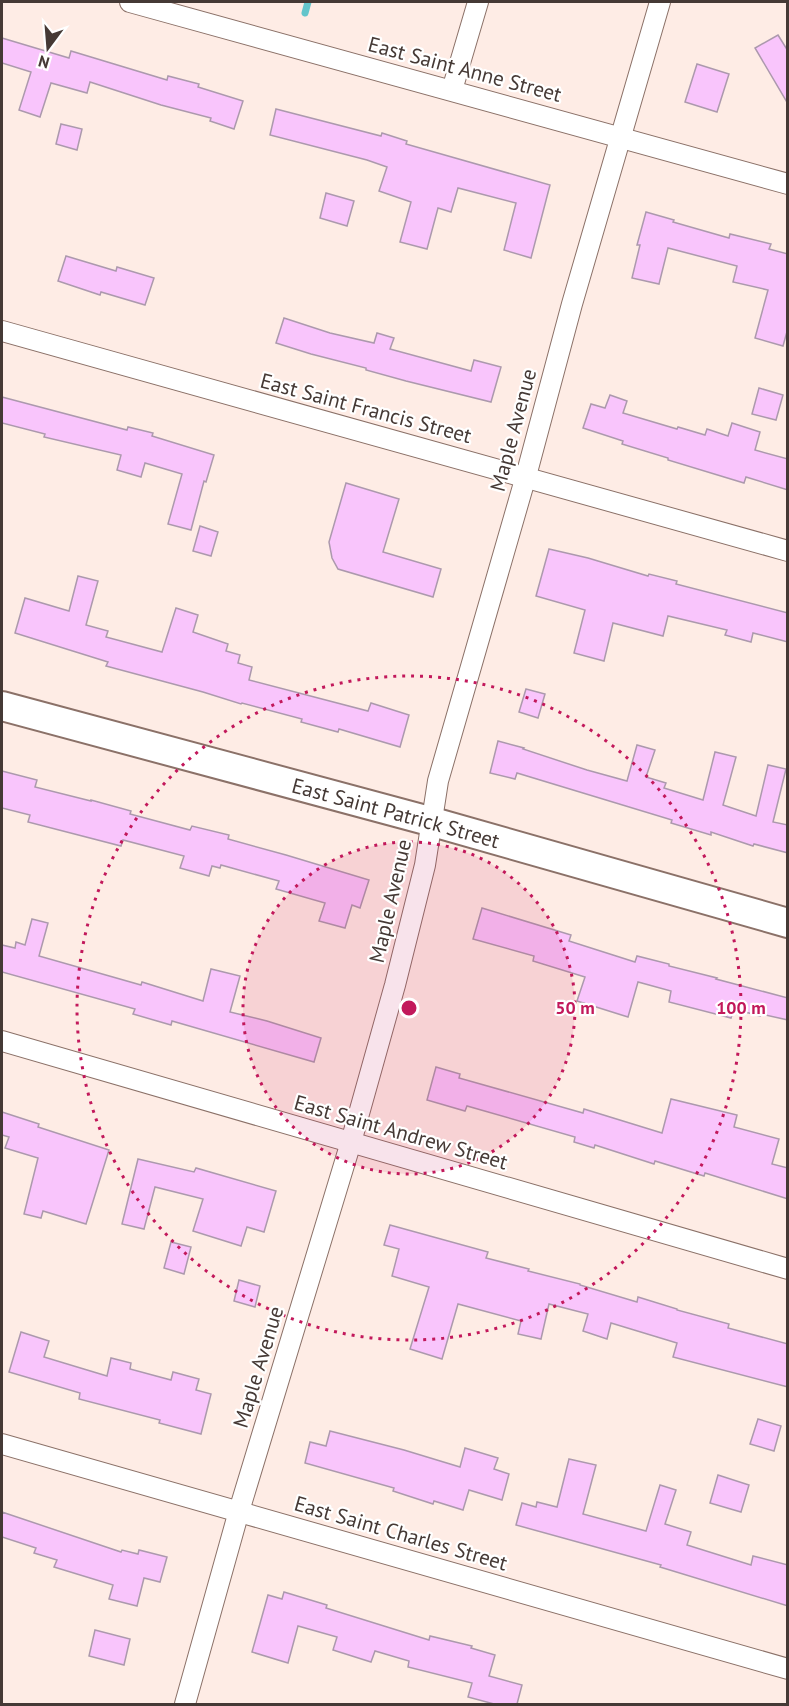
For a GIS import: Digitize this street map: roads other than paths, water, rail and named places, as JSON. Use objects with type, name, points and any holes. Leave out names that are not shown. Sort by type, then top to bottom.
[{"type":"main road","name":"East Saint Patrick Street","points":[[2,706],[433,822],[788,923]]},
{"type":"street","name":"East Saint Anne Street","points":[[130,2],[788,184]]},
{"type":"street","points":[[452,90],[478,2]]},
{"type":"street","name":"Maple Avenue","points":[[185,1704],[239,1511],[351,1142],[395,985],[425,865],[438,781],[572,304],[660,2]]},
{"type":"street","name":"East Saint Francis Street","points":[[2,331],[788,550]]},
{"type":"street","name":"East Saint Andrew Street","points":[[2,1041],[788,1269]]},
{"type":"street","name":"East Saint Charles Street","points":[[2,1444],[788,1669]]},
{"type":"waterway","points":[[305,13],[308,2]]}]
